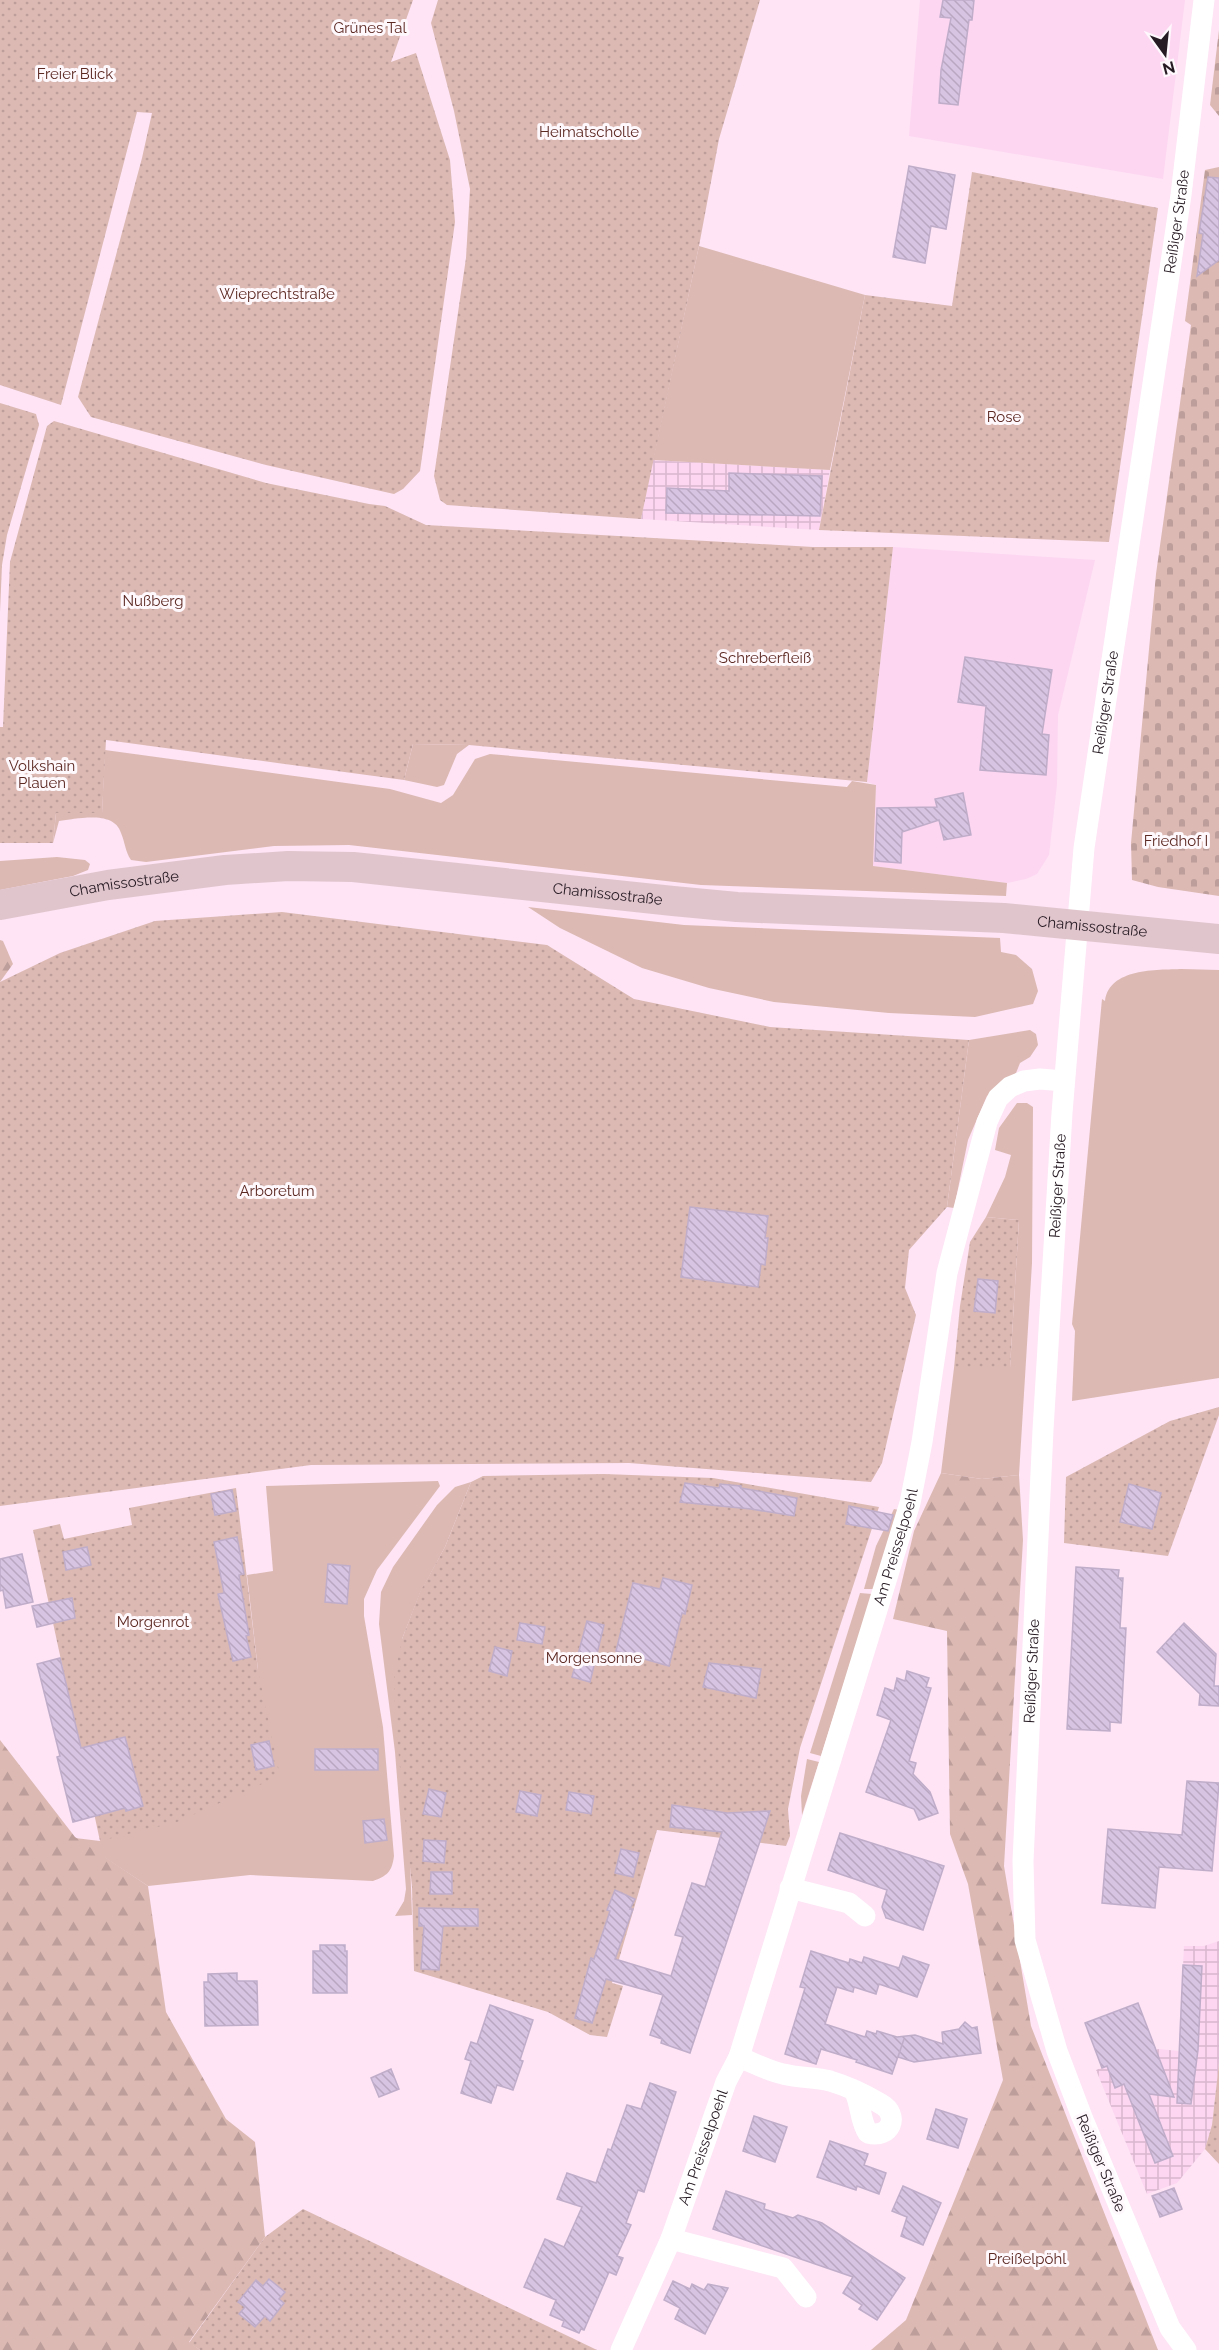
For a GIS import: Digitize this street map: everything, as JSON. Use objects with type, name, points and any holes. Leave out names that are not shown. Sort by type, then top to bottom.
[{"type":"street","name":"Reißiger Straße","points":[[1186,2350],[1170,2328],[1057,2051],[1025,1940],[1024,1837],[1043,1430],[1064,1081],[1084,848],[1176,229],[1204,0]]},
{"type":"street","name":"Chamissostraße","points":[[0,905],[48,894],[165,877],[288,866],[342,866],[737,907],[1004,918],[1219,939]]},
{"type":"street","name":"Am Preisselpoehl","points":[[621,2350],[671,2239],[726,2082],[739,2057],[910,1503],[922,1442],[946,1273],[987,1122],[998,1098],[1010,1087],[1024,1081],[1040,1079],[1064,1081]]},
{"type":"street","points":[[790,1888],[849,1903],[865,1916]]},
{"type":"street","points":[[739,2057],[782,2074],[830,2081],[855,2092]]},
{"type":"street","points":[[671,2239],[783,2268],[806,2297]]},
{"type":"street","points":[[1169,2350],[1170,2328]]},
{"type":"shaded area","points":[[920,0],[1185,0],[1163,179],[909,136]]},
{"type":"shaded area","points":[[653,460],[830,470],[819,530],[641,519]]},
{"type":"shaded area","points":[[893,547],[1095,560],[1058,715],[1057,784],[1049,855],[1037,874],[1026,879],[1007,883],[873,866],[876,785],[867,782]]},
{"type":"shaded area","points":[[1219,1941],[1219,2063],[1212,2125],[1205,2149],[1177,2183],[1147,2194],[1096,2070],[1146,2051],[1159,2049],[1179,2051],[1184,1946],[1204,1946]]},
{"type":"green space","name":"Wieprechtstraße","points":[[0,0],[413,0],[391,62],[416,53],[450,160],[455,222],[420,471],[403,489],[394,494],[266,465],[91,417],[78,397],[152,113],[137,112],[61,405],[0,385]]},
{"type":"green space","name":"Heimatscholle","points":[[438,0],[760,0],[719,139],[699,246],[641,519],[447,505],[440,500],[434,476],[466,258],[470,189],[454,111],[431,23]]},
{"type":"green space","points":[[1219,30],[1219,116],[1210,105]]},
{"type":"green space","name":"Friedhof I","points":[[1219,167],[1219,896],[1158,887],[1132,880],[1131,843],[1156,574],[1191,325],[1185,321],[1205,170]]},
{"type":"green space","name":"Rose","points":[[972,172],[1158,208],[1109,542],[819,530],[865,295],[952,306]]},
{"type":"green space","points":[[699,246],[865,295],[830,470],[653,460]]},
{"type":"green space","points":[[0,403],[36,414],[39,425],[7,535],[2,565],[0,612]]},
{"type":"green space","points":[[54,421],[266,483],[385,506],[426,525],[813,547],[893,547],[867,782],[469,745],[413,744],[404,780],[106,740],[102,813],[56,813],[53,843],[0,843],[0,727],[3,727],[10,562],[47,426]]},
{"type":"green space","points":[[413,744],[469,745],[457,754],[444,785],[437,787],[404,780]]},
{"type":"green space","points":[[105,750],[390,789],[441,803],[453,795],[475,759],[490,754],[847,787],[852,781],[876,785],[873,866],[1007,883],[1006,896],[701,885],[349,845],[274,846],[146,862],[131,860],[117,826],[111,821],[94,818],[59,821],[53,843],[56,813],[102,813]]},
{"type":"green space","points":[[57,857],[85,860],[90,864],[88,870],[73,876],[0,890],[0,861]]},
{"type":"green space","points":[[528,907],[684,925],[1000,938],[1001,952],[1016,955],[1032,969],[1038,991],[1033,1004],[975,1017],[889,1013],[774,1002],[709,988],[642,968],[560,928]]},
{"type":"green space","name":"Arboretum","points":[[282,912],[547,945],[634,999],[770,1027],[969,1040],[947,1207],[909,1250],[905,1288],[916,1315],[882,1463],[871,1482],[629,1463],[311,1465],[0,1506],[0,982],[60,953],[155,921]]},
{"type":"green space","points":[[0,940],[3,941],[13,964],[0,982]]},
{"type":"green space","points":[[1219,970],[1219,1378],[1072,1401],[1075,1331],[1072,1324],[1102,999],[1105,1001],[1108,990],[1115,982],[1125,977],[1148,971]]},
{"type":"green space","points":[[1030,1030],[1036,1034],[1038,1045],[1030,1057],[1020,1063],[1016,1073],[987,1096],[968,1140],[954,1208],[947,1207],[969,1040]]},
{"type":"green space","points":[[1017,1103],[1027,1103],[1033,1107],[1032,1263],[1019,1475],[982,1479],[941,1473],[954,1368],[1010,1368],[1019,1220],[986,1217],[1005,1177],[1011,1155],[995,1150],[999,1128]]},
{"type":"green space","points":[[986,1217],[1019,1220],[1010,1368],[954,1368],[960,1306],[970,1242]]},
{"type":"green space","points":[[1219,1407],[1219,1415],[1168,1556],[1064,1543],[1066,1477],[1170,1421]]},
{"type":"green space","name":"Preißelpöhl","points":[[941,1473],[982,1479],[1019,1475],[1023,1540],[1004,1866],[1031,2026],[1158,2350],[871,2350],[906,2320],[1003,2080],[968,1884],[950,1834],[947,1631],[893,1619],[914,1531]]},
{"type":"green space","name":"Morgensonne","points":[[604,1474],[713,1478],[879,1507],[800,1748],[788,1809],[790,1836],[786,1846],[657,1830],[612,1983],[623,1986],[607,2037],[590,2035],[548,2012],[414,1971],[412,1887],[395,1718],[394,1676],[402,1639],[420,1592],[445,1547],[471,1482],[483,1476]]},
{"type":"green space","points":[[438,1481],[440,1486],[377,1570],[364,1599],[364,1616],[383,1727],[394,1856],[388,1873],[373,1881],[250,1875],[148,1886],[75,1838],[100,1841],[258,1670],[247,1575],[273,1571],[266,1486]]},
{"type":"green space","points":[[471,1482],[445,1547],[420,1593],[402,1639],[412,1915],[395,1916],[404,1901],[406,1889],[395,1752],[379,1624],[381,1592],[393,1567],[437,1505],[455,1487]]},
{"type":"green space","name":"Morgenrot","points":[[236,1488],[258,1670],[280,1776],[177,1822],[100,1841],[33,1530],[60,1524],[64,1539],[132,1525],[129,1508]]},
{"type":"green space","points":[[894,1509],[899,1510],[875,1589],[864,1589],[876,1546]]},
{"type":"green space","points":[[860,1593],[872,1594],[821,1756],[810,1753]]},
{"type":"green space","points":[[0,1740],[75,1837],[148,1886],[166,2012],[226,2119],[255,2142],[265,2237],[189,2342],[200,2350],[0,2350]]},
{"type":"green space","points":[[807,1759],[819,1762],[802,1815],[801,1796]]},
{"type":"green space","points":[[1219,2063],[1219,2164],[1205,2149],[1212,2125]]},
{"type":"green space","points":[[303,2209],[597,2350],[200,2350],[189,2343],[265,2237]]},
{"type":"building","points":[[943,0],[974,0],[972,20],[969,20],[958,105],[939,103],[941,70],[951,18],[940,17]]},
{"type":"building","points":[[909,166],[955,175],[946,229],[931,226],[925,263],[893,257]]},
{"type":"building","points":[[1208,177],[1219,178],[1219,260],[1197,276],[1203,234],[1199,233]]},
{"type":"building","points":[[729,473],[822,476],[820,516],[666,513],[667,488],[729,491]]},
{"type":"building","points":[[965,657],[1052,670],[1042,734],[1049,735],[1046,775],[980,770],[986,706],[958,702]]},
{"type":"building","points":[[963,793],[971,835],[944,840],[939,820],[902,832],[901,863],[875,861],[877,808],[937,807],[935,799]]},
{"type":"building","points":[[690,1207],[768,1216],[765,1265],[761,1264],[758,1287],[681,1277]]},
{"type":"building","points":[[978,1279],[998,1281],[995,1313],[974,1311]]},
{"type":"building","points":[[685,1483],[719,1488],[720,1484],[741,1486],[741,1488],[797,1498],[794,1516],[680,1502]]},
{"type":"building","points":[[1129,1484],[1161,1493],[1152,1529],[1120,1522]]},
{"type":"building","points":[[232,1490],[236,1511],[215,1515],[211,1494]]},
{"type":"building","points":[[849,1506],[893,1515],[888,1531],[846,1524]]},
{"type":"building","points":[[237,1537],[244,1574],[239,1575],[249,1635],[246,1636],[251,1657],[233,1661],[218,1594],[224,1593],[214,1542]]},
{"type":"building","points":[[87,1547],[91,1565],[66,1570],[63,1552]]},
{"type":"building","points":[[22,1554],[33,1602],[6,1608],[3,1590],[0,1591],[0,1559]]},
{"type":"building","points":[[328,1564],[350,1566],[347,1604],[325,1602]]},
{"type":"building","points":[[1076,1567],[1119,1570],[1118,1578],[1123,1578],[1120,1628],[1126,1628],[1121,1723],[1110,1722],[1110,1731],[1067,1729]]},
{"type":"building","points":[[663,1578],[692,1585],[685,1614],[682,1613],[669,1666],[616,1651],[633,1583],[660,1589]]},
{"type":"building","points":[[72,1598],[75,1618],[37,1627],[32,1606]]},
{"type":"building","points":[[587,1621],[604,1625],[590,1682],[572,1677]]},
{"type":"building","points":[[520,1623],[545,1627],[542,1644],[517,1640]]},
{"type":"building","points":[[1184,1623],[1216,1654],[1214,1686],[1219,1686],[1219,1706],[1199,1705],[1200,1694],[1157,1652]]},
{"type":"building","points":[[495,1647],[512,1651],[507,1676],[489,1671]]},
{"type":"building","points":[[60,1658],[81,1748],[125,1737],[143,1806],[126,1811],[125,1808],[73,1822],[57,1757],[60,1756],[37,1664]]},
{"type":"building","points":[[709,1663],[761,1669],[756,1698],[703,1687]]},
{"type":"building","points":[[907,1671],[929,1678],[926,1687],[931,1688],[909,1761],[916,1763],[913,1774],[930,1792],[938,1813],[919,1820],[914,1809],[866,1792],[891,1720],[877,1715],[885,1688],[894,1691],[897,1678],[905,1681]]},
{"type":"building","points":[[269,1741],[274,1766],[256,1770],[251,1745]]},
{"type":"building","points":[[315,1749],[378,1749],[378,1770],[315,1770]]},
{"type":"building","points":[[1187,1781],[1219,1783],[1212,1871],[1159,1867],[1155,1908],[1102,1903],[1108,1829],[1182,1835]]},
{"type":"building","points":[[429,1789],[446,1793],[441,1817],[423,1814]]},
{"type":"building","points":[[520,1791],[541,1795],[537,1816],[516,1812]]},
{"type":"building","points":[[569,1792],[594,1796],[591,1814],[566,1810]]},
{"type":"building","points":[[672,1805],[727,1813],[770,1811],[690,2053],[661,2043],[662,2039],[650,2035],[663,1995],[606,1979],[592,2023],[575,2018],[591,1958],[594,1959],[610,1911],[607,1910],[615,1890],[635,1899],[615,1959],[671,1976],[683,1937],[675,1935],[692,1883],[705,1887],[722,1832],[670,1827]]},
{"type":"building","points":[[384,1819],[387,1840],[365,1843],[363,1821]]},
{"type":"building","points":[[840,1833],[944,1866],[923,1930],[886,1918],[882,1907],[887,1890],[828,1870]]},
{"type":"building","points":[[424,1840],[446,1841],[444,1863],[423,1861]]},
{"type":"building","points":[[621,1849],[639,1853],[633,1877],[615,1873]]},
{"type":"building","points":[[431,1872],[452,1872],[452,1894],[430,1894]]},
{"type":"building","points":[[419,1908],[478,1909],[478,1926],[443,1926],[439,1970],[421,1969],[424,1926],[419,1926]]},
{"type":"building","points":[[320,1945],[345,1945],[347,1993],[313,1993],[313,1951],[320,1951]]},
{"type":"building","points":[[811,1951],[849,1963],[850,1959],[862,1963],[864,1957],[899,1968],[903,1956],[929,1965],[917,1997],[879,1984],[876,1994],[854,1987],[853,1992],[837,1987],[825,2024],[865,2037],[867,2031],[876,2034],[877,2031],[897,2037],[915,2035],[943,2044],[942,2032],[959,2029],[965,2022],[972,2028],[977,2027],[981,2053],[914,2062],[898,2057],[904,2039],[892,2074],[821,2049],[816,2064],[785,2054],[805,1988],[800,1987]]},
{"type":"building","points":[[1183,1965],[1202,1966],[1198,2050],[1191,2104],[1177,2103]]},
{"type":"building","points":[[237,1973],[237,1981],[257,1981],[258,2025],[205,2026],[204,1982],[208,1982],[208,1974]]},
{"type":"building","points":[[1138,2003],[1174,2097],[1149,2094],[1173,2156],[1155,2163],[1124,2084],[1115,2088],[1107,2066],[1102,2068],[1085,2023]]},
{"type":"building","points":[[490,2005],[533,2020],[513,2090],[497,2085],[491,2103],[461,2093],[471,2061],[465,2059],[471,2042],[477,2044]]},
{"type":"building","points":[[391,2069],[399,2089],[379,2097],[371,2078]]},
{"type":"building","points":[[650,2083],[676,2092],[644,2192],[638,2190],[626,2223],[631,2225],[617,2256],[623,2258],[616,2275],[609,2272],[584,2330],[581,2329],[579,2333],[562,2326],[564,2321],[550,2315],[556,2300],[524,2287],[545,2239],[564,2247],[582,2207],[557,2199],[567,2173],[596,2183],[627,2105],[641,2109]]},
{"type":"building","points":[[936,2109],[967,2119],[958,2148],[927,2139]]},
{"type":"building","points":[[754,2116],[787,2127],[775,2162],[743,2151]]},
{"type":"building","points":[[830,2141],[868,2154],[864,2165],[886,2173],[879,2194],[857,2186],[856,2190],[817,2177]]},
{"type":"building","points":[[903,2186],[941,2203],[923,2245],[901,2236],[907,2217],[892,2211]]},
{"type":"building","points":[[1174,2188],[1182,2209],[1160,2217],[1152,2196]]},
{"type":"building","points":[[726,2191],[765,2204],[764,2209],[793,2218],[798,2215],[822,2223],[905,2278],[877,2320],[859,2309],[862,2305],[843,2293],[853,2277],[713,2229]]},
{"type":"building","points":[[269,2279],[285,2292],[279,2299],[284,2303],[270,2321],[265,2316],[255,2327],[239,2314],[245,2307],[238,2302],[256,2280],[263,2286]]},
{"type":"building","points":[[673,2281],[690,2289],[692,2284],[704,2290],[708,2284],[728,2288],[705,2334],[675,2319],[680,2308],[664,2300]]},
{"type":"park label","name":"Grünes Tal","points":[[370,28]]},
{"type":"park label","name":"Freier Blick","points":[[75,74]]},
{"type":"park label","name":"Nußberg","points":[[153,601]]},
{"type":"park label","name":"Schreberfleiß","points":[[765,658]]},
{"type":"park label","name":"Volkshain Plauen","points":[[42,774]]}]
